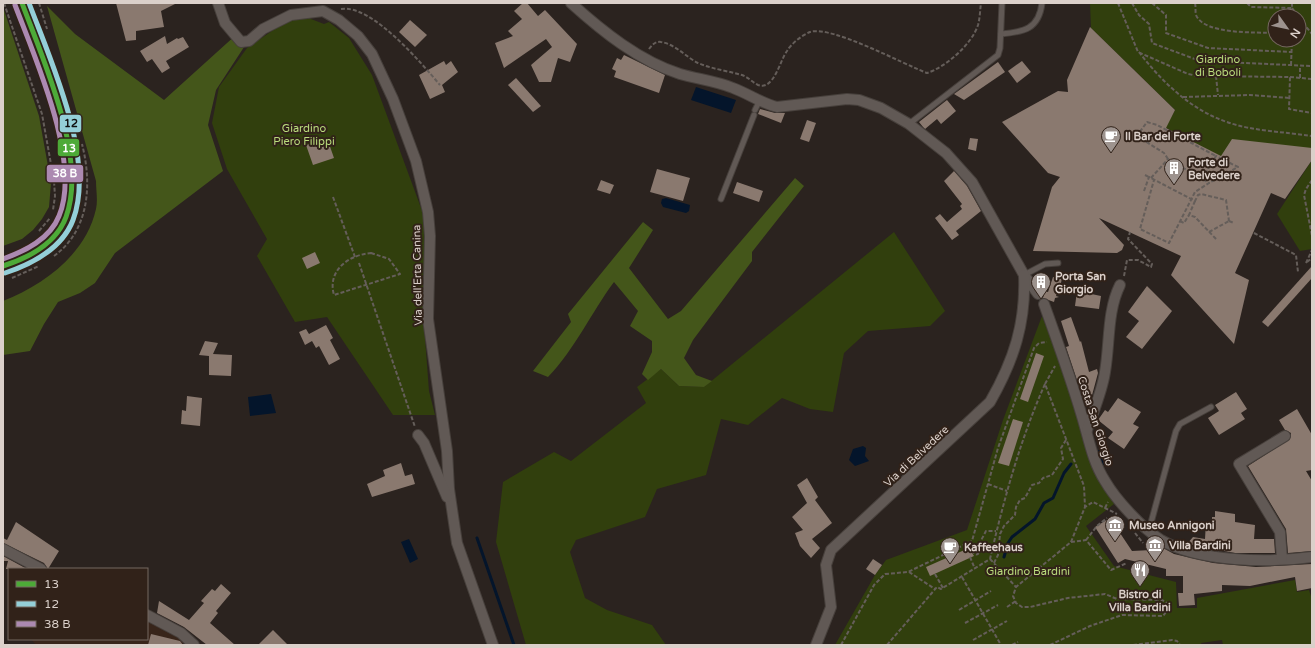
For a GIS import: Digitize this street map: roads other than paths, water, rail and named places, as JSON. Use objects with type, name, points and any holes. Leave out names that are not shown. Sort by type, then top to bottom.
[{"type":"main road","points":[[3,266],[36,253],[53,238],[66,218],[73,191],[71,157],[57,104],[22,3]]},
{"type":"street","name":"Via dell'Erta Canina","points":[[218,3],[226,24],[241,42],[249,41],[262,29],[291,15],[323,11],[329,14],[358,36],[372,54],[392,99],[416,161],[428,212],[430,236],[428,319],[447,451],[452,510],[458,543],[493,645]]},
{"type":"street","points":[[571,3],[600,28],[645,57],[679,74],[733,88],[756,109],[847,99],[859,100],[880,108],[909,124],[946,153],[972,182],[1024,275],[1038,294]]},
{"type":"street","name":"Via di Belvedere","points":[[816,645],[831,607],[826,565],[831,550],[990,402],[1004,378],[1018,338],[1025,299],[1024,275]]},
{"type":"street","points":[[1087,430],[1105,374],[1110,325],[1117,292],[1120,285]]},
{"type":"street","name":"Costa San Giorgio","points":[[1044,304],[1087,430],[1095,460],[1105,481],[1130,512],[1149,530],[1160,539],[1188,551],[1230,558],[1282,559],[1312,557]]},
{"type":"street","name":"Via dell'Erta Canina","points":[[418,435],[424,443],[452,510]]},
{"type":"street","points":[[1282,559],[1280,532],[1238,465],[1284,436]]},
{"type":"street","points":[[3,549],[39,568]]},
{"type":"street","points":[[148,616],[181,632],[194,645]]},
{"type":"lane","points":[[909,124],[998,55],[1001,34],[1002,3]]},
{"type":"lane","points":[[1001,34],[1020,33],[1033,25],[1041,13],[1042,3]]},
{"type":"lane","points":[[721,199],[756,109]]},
{"type":"lane","points":[[1024,275],[1045,264],[1058,263]]},
{"type":"lane","points":[[1149,530],[1176,432],[1180,424],[1211,407]]},
{"type":"water","points":[[696,87],[736,100],[731,113],[691,100]]},
{"type":"water","points":[[666,198],[690,205],[689,211],[686,213],[663,207],[661,203],[662,199]]},
{"type":"water","points":[[271,394],[276,413],[250,416],[248,397]]},
{"type":"water","points":[[863,446],[866,448],[865,456],[869,461],[855,466],[849,460],[853,449]]},
{"type":"water","points":[[1102,449],[1111,462],[1103,465],[1097,451]]},
{"type":"water","points":[[409,539],[418,559],[410,563],[401,542]]},
{"type":"waterway","points":[[1004,557],[1008,543],[1012,537],[1035,519],[1044,503],[1053,498],[1064,473],[1071,464]]},
{"type":"waterway","points":[[477,538],[514,645]]},
{"type":"place","name":"Il Bar del Forte","points":[[1111,153]]},
{"type":"place","name":"Forte di Belvedere","points":[[1174,185]]},
{"type":"place","name":"Porta San Giorgio","points":[[1041,299]]},
{"type":"place","name":"Museo Annigoni","points":[[1115,542]]},
{"type":"place","name":"Villa Bardini","points":[[1155,562]]},
{"type":"place","name":"Kaffeehaus","points":[[950,564]]},
{"type":"place","name":"Bistro di Villa Bardini","points":[[1140,587]]},
{"type":"park label","name":"Giardino di Boboli","points":[[1218,65]]},
{"type":"park label","name":"Giardino Piero Filippi","points":[[304,134]]},
{"type":"park label","name":"Giardino Bardini","points":[[1028,571]]}]
